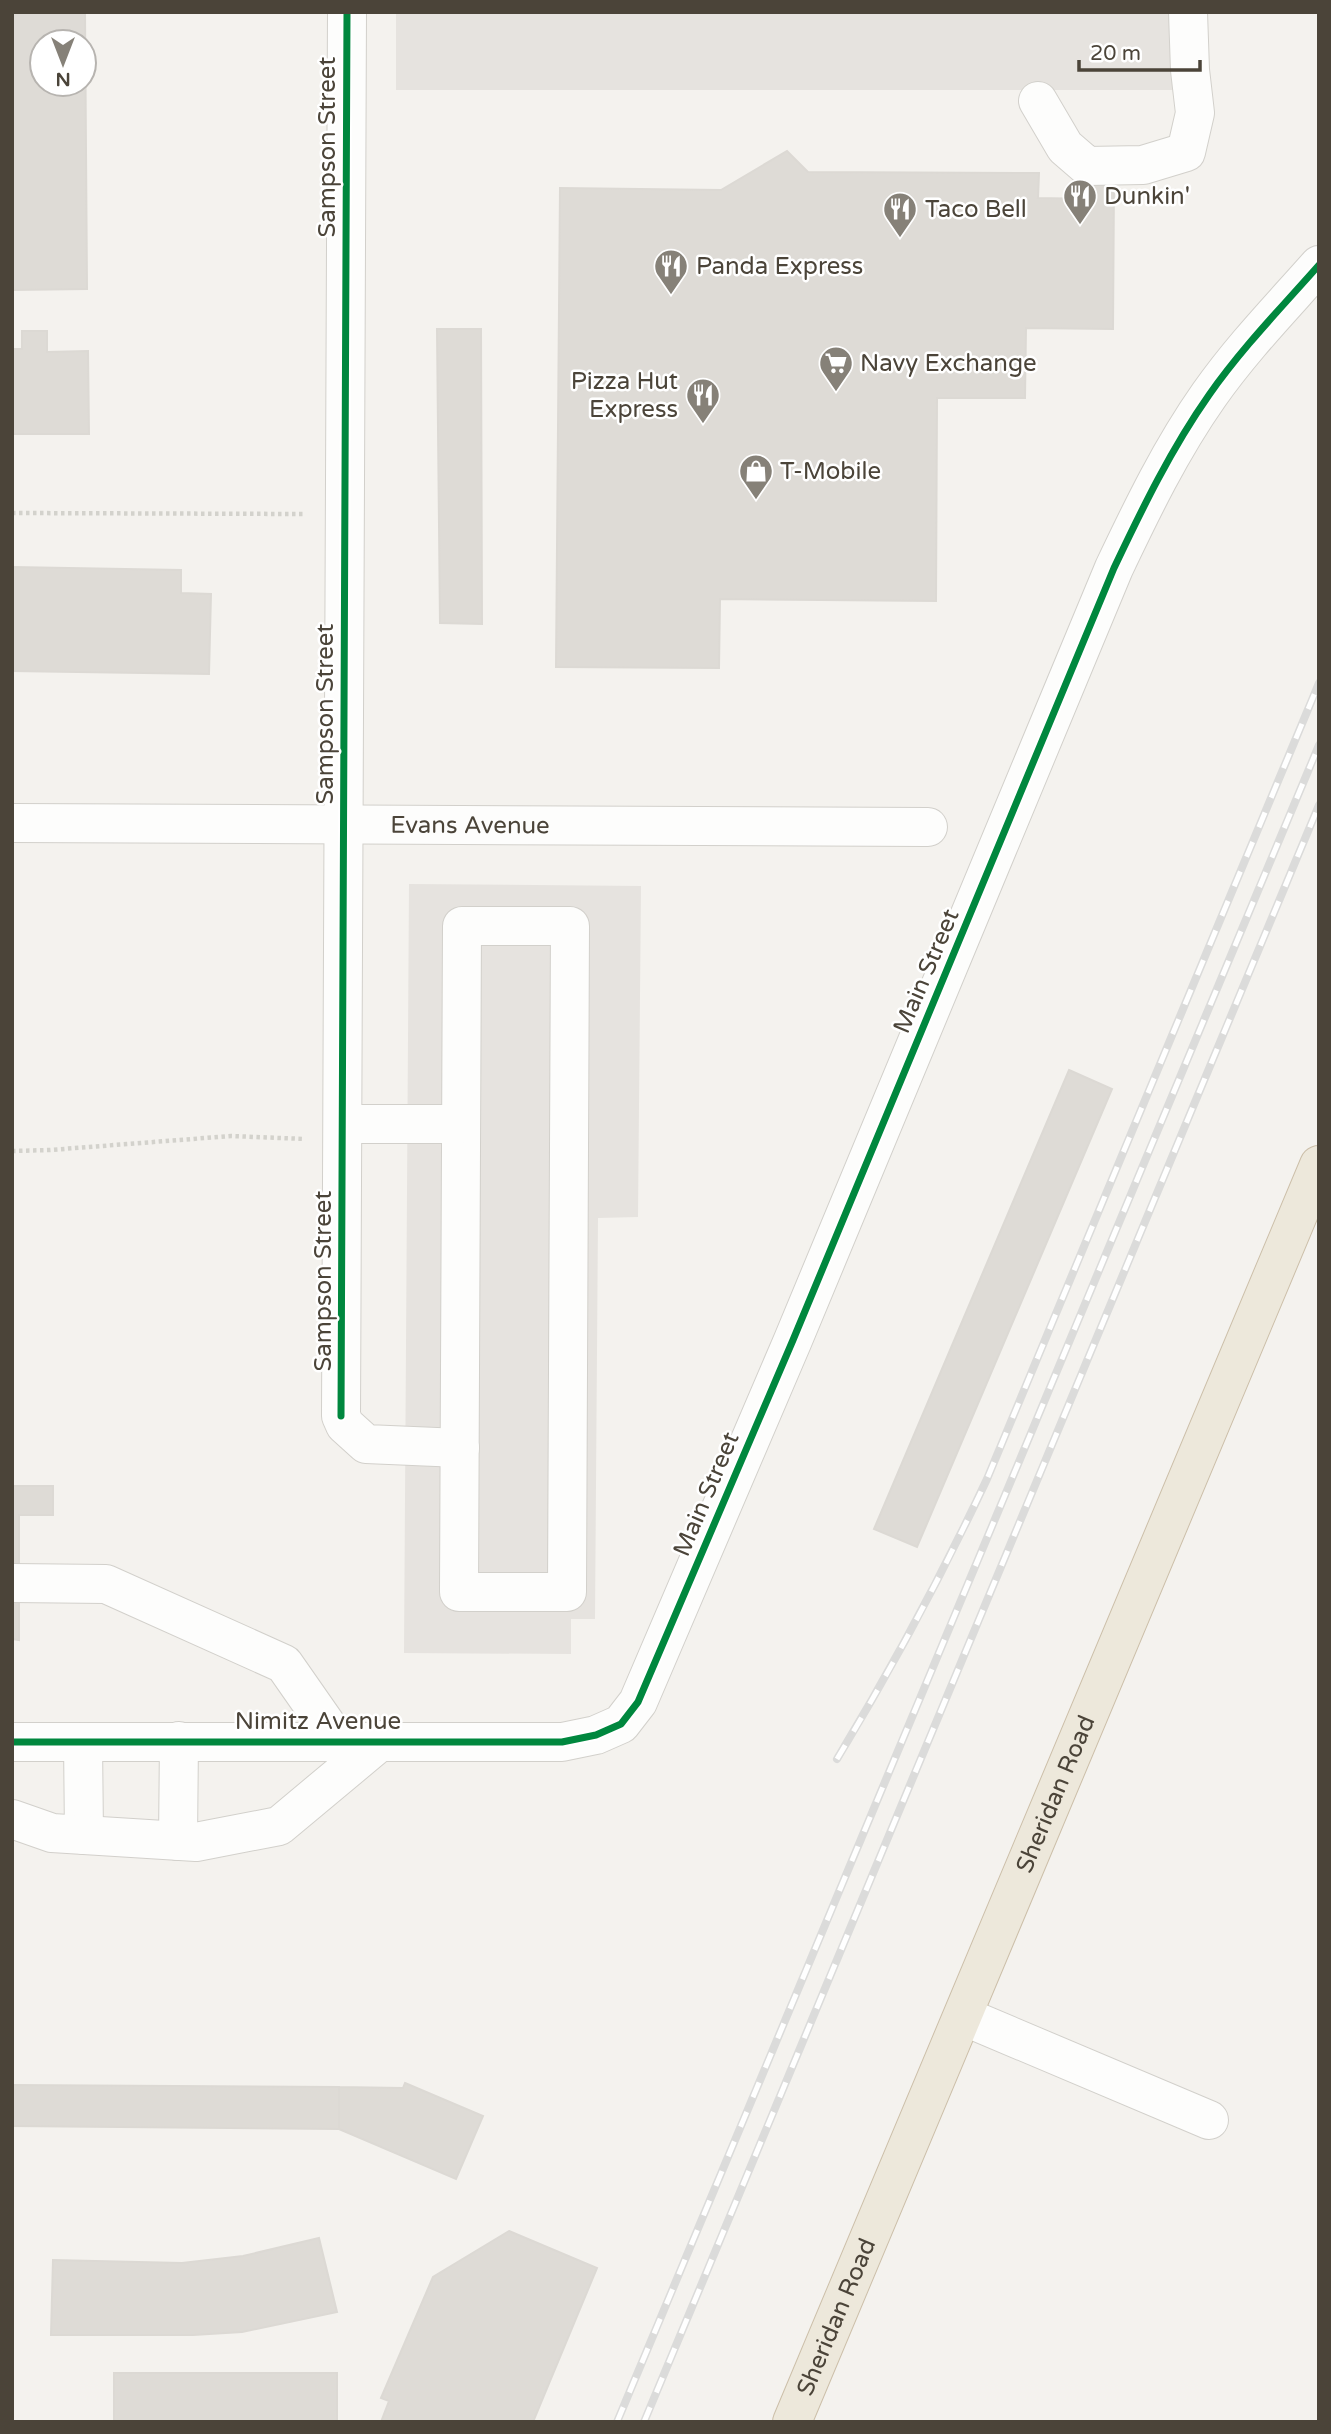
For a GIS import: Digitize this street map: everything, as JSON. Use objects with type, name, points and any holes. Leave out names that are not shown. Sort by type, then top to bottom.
[{"type":"highway","name":"Sheridan Road","points":[[792,2422],[1319,1165]]},
{"type":"street","name":"Sampson Street","points":[[347,12],[341,1416],[345,1426],[366,1444],[460,1448]]},
{"type":"street","points":[[1038,101],[1065,147],[1087,166],[1143,165],[1186,152],[1195,113],[1189,70],[1188,12]]},
{"type":"street","name":"Main Street","points":[[621,1724],[638,1702],[788,1352],[1114,568],[1138,518],[1208,397],[1260,329],[1319,265]]},
{"type":"street","name":"Evans Avenue","points":[[12,823],[928,827]]},
{"type":"street","points":[[462,926],[570,926],[567,1592],[459,1592],[460,1448],[462,926]]},
{"type":"street","points":[[343,1132],[461,1124]]},
{"type":"street","name":"Nimitz Avenue","points":[[12,1583],[106,1584],[284,1664],[337,1740]]},
{"type":"street","name":"Nimitz Avenue","points":[[12,1742],[562,1742],[596,1735],[621,1724]]},
{"type":"street","points":[[12,1819],[52,1833],[196,1842],[279,1826],[382,1740]]},
{"type":"street","points":[[178,1841],[179,1741]]},
{"type":"street","points":[[83,1742],[84,1835]]},
{"type":"street","points":[[963,2016],[1209,2120]]},
{"type":"path","points":[[12,513],[305,514]]},
{"type":"path","points":[[12,1151],[231,1136],[343,1132]]},
{"type":"shaded area","points":[[396,12],[1173,12],[1173,90],[396,90]]},
{"type":"shaded area","points":[[409,884],[641,886],[638,1217],[598,1218],[595,1619],[571,1619],[571,1654],[404,1653]]},
{"type":"building","points":[[12,12],[85,12],[85,28],[28,28],[28,98],[86,98],[87,289],[12,290]]},
{"type":"building","points":[[787,151],[808,172],[1039,173],[1038,198],[1092,199],[1092,180],[1114,180],[1113,329],[1026,328],[1025,398],[937,398],[936,601],[720,599],[719,668],[556,667],[560,188],[721,190]]},
{"type":"building","points":[[437,329],[481,329],[482,624],[440,623]]},
{"type":"building","points":[[22,331],[47,331],[47,352],[88,351],[89,434],[12,434],[12,349],[22,349]]},
{"type":"building","points":[[12,567],[181,570],[181,593],[211,594],[209,674],[12,671]]},
{"type":"building","points":[[1069,1070],[1112,1089],[917,1547],[874,1529]]},
{"type":"building","points":[[12,1486],[53,1486],[53,1515],[19,1515],[19,1640],[12,1639]]},
{"type":"building","points":[[405,2083],[483,2116],[456,2179],[339,2129],[339,2087],[403,2088]]},
{"type":"building","points":[[12,2085],[339,2087],[339,2129],[12,2126]]},
{"type":"building","points":[[509,2231],[597,2268],[533,2422],[381,2422],[389,2401],[381,2398],[433,2277]]},
{"type":"building","points":[[319,2238],[337,2312],[242,2332],[193,2335],[51,2335],[53,2260],[182,2263],[243,2256]]},
{"type":"building","points":[[114,2373],[337,2373],[337,2422],[114,2422]]},
{"type":"railway","points":[[837,1759],[916,1621],[987,1479],[1319,683]]},
{"type":"railway","points":[[617,2422],[1319,745]]},
{"type":"railway","points":[[644,2422],[1319,805]]},
{"type":"cycle path","points":[[341,1416],[347,12]]},
{"type":"cycle path","points":[[12,1742],[562,1742],[596,1735],[621,1724],[638,1702],[793,1340],[1114,568],[1170,458],[1209,395],[1248,345],[1319,265]]},
{"type":"place","name":"Dunkin'","points":[[1080,226]]},
{"type":"place","name":"Taco Bell","points":[[900,239]]},
{"type":"place","name":"Panda Express","points":[[671,296]]},
{"type":"place","name":"Navy Exchange","points":[[836,393]]},
{"type":"place","name":"Pizza Hut Express","points":[[703,425]]},
{"type":"place","name":"T-Mobile","points":[[756,501]]}]
